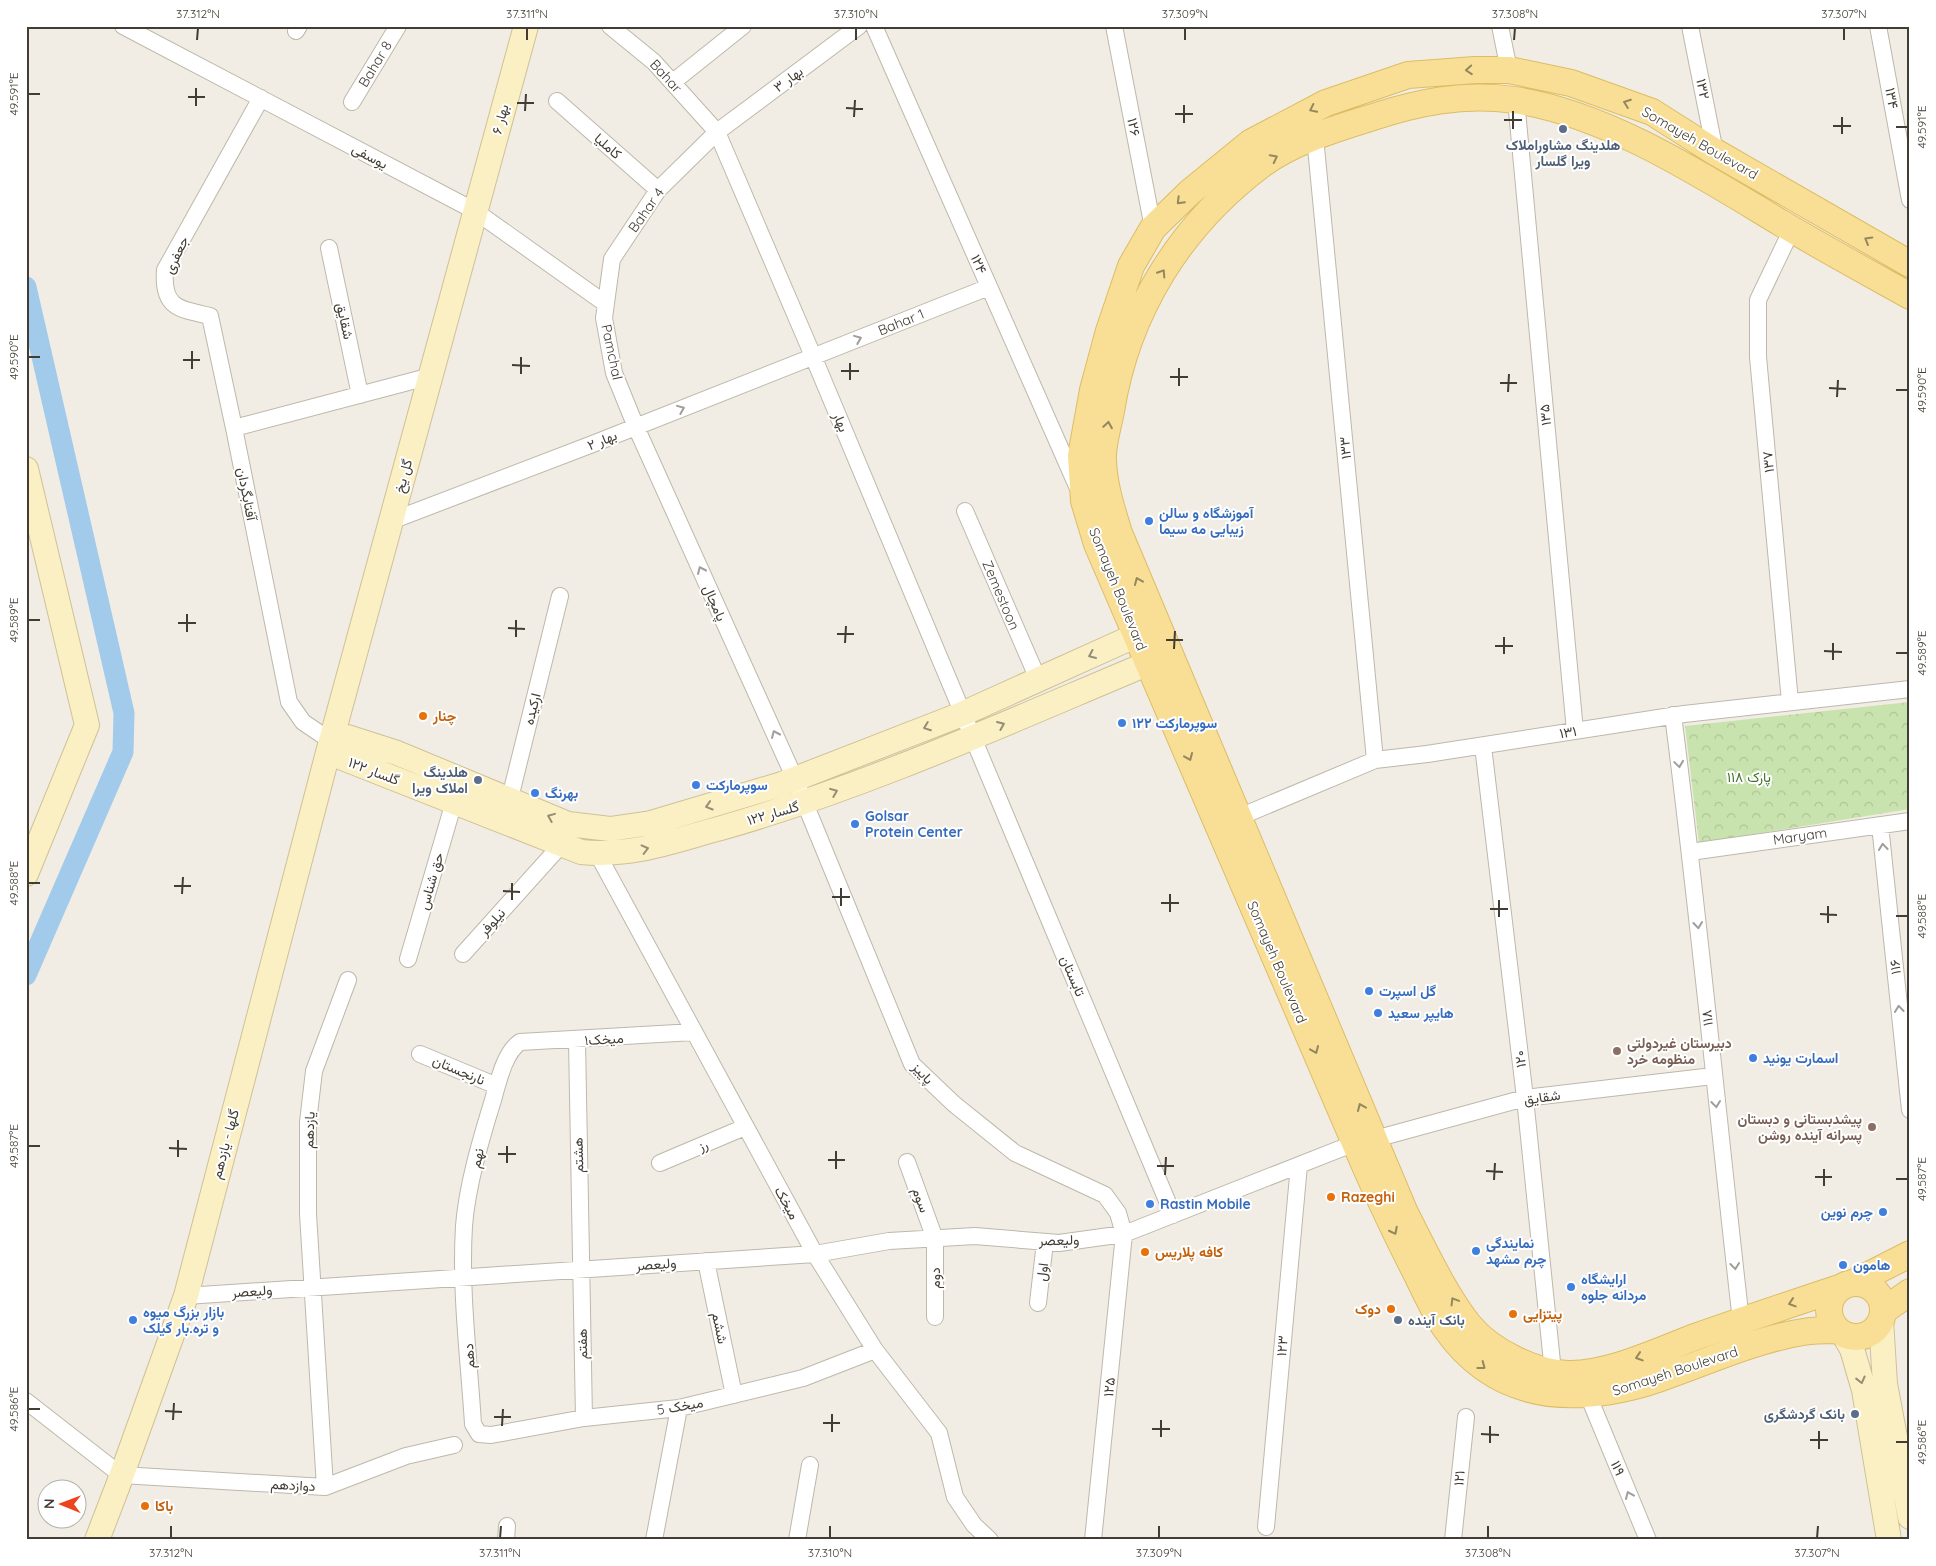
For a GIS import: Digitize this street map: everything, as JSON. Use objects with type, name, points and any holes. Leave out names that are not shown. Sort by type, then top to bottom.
[{"type":"main road","name":"بهار ۶","points":[[475,211],[526,26]]},
{"type":"main road","name":"Somayeh Boulevard","points":[[1147,630],[1097,544],[1084,501],[1081,456],[1093,390],[1109,331],[1131,266],[1154,228],[1190,192],[1250,144],[1313,108],[1408,75],[1475,70],[1509,70],[1571,83],[1652,112],[1715,152],[1910,264]]},
{"type":"main road","name":"Somayeh Boulevard","points":[[1910,296],[1792,230],[1703,177],[1637,142],[1572,114],[1516,100],[1475,97],[1415,103],[1315,137],[1263,164],[1206,211],[1176,250],[1147,296],[1130,336],[1114,392],[1103,459],[1107,496],[1147,630],[1159,659],[1365,1141],[1432,1265],[1468,1325],[1482,1338],[1506,1354],[1553,1372],[1570,1374],[1599,1370],[1847,1285],[1910,1254]]},
{"type":"main road","points":[[1703,177],[1715,152]]},
{"type":"main road","name":"گل یخ","points":[[331,741],[475,211]]},
{"type":"main road","points":[[26,469],[87,725],[26,874]]},
{"type":"main road","name":"گلسار ۱۲۲","points":[[1147,630],[962,714],[795,779],[650,823],[610,829],[568,824],[507,811],[454,802],[340,758],[331,741],[347,736],[397,753],[507,811],[562,844],[581,852],[611,854],[641,850],[804,804],[971,738],[1159,659]]},
{"type":"main road","name":"Somayeh Boulevard","points":[[1159,659],[1237,818],[1273,927]]},
{"type":"main road","name":"گلها - یازدهم","points":[[96,1540],[186,1296],[331,741]]},
{"type":"main road","name":"Somayeh Boulevard","points":[[1365,1141],[1391,1225],[1446,1329],[1469,1356],[1498,1378],[1531,1391],[1556,1395],[1605,1393],[1648,1382],[1776,1338],[1803,1332],[1841,1333]]},
{"type":"main road","points":[[1888,1540],[1864,1390],[1852,1349],[1828,1314],[1832,1295],[1847,1285],[1872,1288],[1878,1294],[1882,1316],[1885,1384],[1908,1494],[1910,1517]]},
{"type":"main road","points":[[1841,1333],[1853,1338],[1870,1334],[1882,1316],[1910,1292]]},
{"type":"street","name":"یوسفی","points":[[122,26],[475,211],[606,304]]},
{"type":"street","name":"Bahar 8","points":[[352,102],[398,26]]},
{"type":"street","points":[[673,82],[743,26]]},
{"type":"street","name":"بهار ۳","points":[[717,132],[859,26]]},
{"type":"street","name":"۱۲۴","points":[[874,26],[1084,501]]},
{"type":"street","name":"۱۲۶","points":[[1114,26],[1154,228]]},
{"type":"street","points":[[1500,26],[1509,70]]},
{"type":"street","name":"۱۳۲","points":[[1690,26],[1715,152]]},
{"type":"street","name":"۱۳۴","points":[[1878,26],[1910,200]]},
{"type":"street","name":"Bahar","points":[[617,29],[654,62],[717,132]]},
{"type":"street","name":"جعفری","points":[[234,428],[210,316],[178,309],[170,301],[165,291],[165,270],[260,98]]},
{"type":"street","name":"۱۳۵","points":[[1516,100],[1575,731]]},
{"type":"street","name":"کاملیا","points":[[558,101],[658,190]]},
{"type":"street","name":"Bahar 4","points":[[606,304],[612,259],[658,190],[717,132]]},
{"type":"street","name":"بهار","points":[[717,132],[813,356],[971,738]]},
{"type":"street","name":"۱۳۳","points":[[1315,137],[1375,760]]},
{"type":"street","name":"۱۳۷","points":[[1790,702],[1758,357],[1757,327],[1758,300],[1792,230]]},
{"type":"street","name":"شقایق","points":[[329,248],[360,395]]},
{"type":"street","name":"Bahar 1","points":[[813,356],[990,287]]},
{"type":"street","name":"Pamchal","points":[[606,304],[604,318],[614,373],[636,427]]},
{"type":"street","name":"بهار ۲","points":[[391,521],[636,427],[813,356]]},
{"type":"street","points":[[234,428],[430,376]]},
{"type":"street","name":"پامچال","points":[[636,427],[795,779],[804,804]]},
{"type":"street","name":"آفتابگردان","points":[[234,428],[290,702],[303,722],[331,741]]},
{"type":"street","name":"Zemestoon","points":[[965,511],[1038,679]]},
{"type":"street","name":"ارکیده","points":[[507,811],[560,596]]},
{"type":"street","name":"۱۳۱","points":[[1237,818],[1375,760],[1483,746],[1673,716],[1910,689]]},
{"type":"street","name":"۱۱۸","points":[[1673,716],[1690,852],[1741,1320]]},
{"type":"street","name":"تابستان","points":[[971,738],[1173,1215]]},
{"type":"street","name":"۱۲۰","points":[[1483,746],[1525,1098],[1553,1372]]},
{"type":"street","name":"حق شناس","points":[[408,959],[454,802]]},
{"type":"street","name":"پاییز","points":[[804,804],[912,1064],[954,1104],[1015,1153],[1105,1195],[1118,1213],[1124,1234]]},
{"type":"street","name":"Maryam","points":[[1690,852],[1910,821]]},
{"type":"street","name":"۱۱۶","points":[[1880,825],[1910,1110]]},
{"type":"street","name":"نیلوفر","points":[[463,954],[562,844]]},
{"type":"street","name":"میخک","points":[[597,854],[815,1254],[875,1350],[939,1433],[955,1498],[974,1525],[990,1540]]},
{"type":"street","name":"یازدهم","points":[[312,1287],[308,1214],[308,1122],[314,1071],[348,980]]},
{"type":"street","name":"میخک۱","points":[[516,1045],[520,1042],[577,1041],[694,1032]]},
{"type":"street","name":"هشتم","points":[[577,1041],[580,1269]]},
{"type":"street","name":"نهم","points":[[463,1277],[464,1224],[479,1147],[498,1086],[516,1045]]},
{"type":"street","name":"نارنجستان","points":[[420,1054],[498,1086]]},
{"type":"street","name":"شقایق","points":[[1365,1141],[1525,1098],[1713,1076]]},
{"type":"street","name":"رز","points":[[660,1163],[745,1127]]},
{"type":"street","points":[[1124,1234],[1365,1141]]},
{"type":"street","name":"سوم","points":[[907,1162],[935,1239]]},
{"type":"street","name":"۱۲۳","points":[[1266,1527],[1299,1165]]},
{"type":"street","name":"ولیعصر","points":[[186,1296],[815,1254],[889,1241],[975,1236],[1045,1242],[1076,1241],[1124,1234]]},
{"type":"street","name":"۱۲۵","points":[[1093,1540],[1124,1234]]},
{"type":"street","name":"دوم","points":[[935,1239],[935,1317]]},
{"type":"street","name":"اول","points":[[1038,1303],[1045,1242]]},
{"type":"street","name":"ششم","points":[[706,1261],[734,1395]]},
{"type":"street","name":"هفتم","points":[[580,1269],[584,1418]]},
{"type":"street","name":"دهم","points":[[463,1277],[474,1424],[479,1434]]},
{"type":"street","name":"دوازدهم","points":[[121,1475],[325,1487],[312,1287]]},
{"type":"street","name":"میخک 5","points":[[479,1434],[491,1435],[584,1418],[679,1408],[803,1378],[875,1350]]},
{"type":"street","name":"۱۱۹","points":[[1588,1395],[1648,1540]]},
{"type":"street","points":[[26,1401],[121,1475]]},
{"type":"street","points":[[654,1540],[679,1408]]},
{"type":"street","name":"۱۲۱","points":[[1453,1540],[1466,1417]]},
{"type":"street","points":[[325,1487],[406,1456],[454,1445]]},
{"type":"street","points":[[798,1540],[810,1465]]},
{"type":"green space","name":"پارک ۱۱۸","points":[[1910,702],[1910,809],[1699,843],[1685,726]]},
{"type":"waterway","points":[[26,287],[124,713],[123,752],[26,975]]},
{"type":"place","name":"هلدینگ مشاوراملاک ویرا گلسار","points":[[1563,129]]},
{"type":"place","name":"آموزشگاه و سالن زیبایی مه سیما","points":[[1149,521]]},
{"type":"place","name":"چنار","points":[[423,716]]},
{"type":"place","name":"سوپرمارکت ۱۲۲","points":[[1122,723]]},
{"type":"place","name":"هلدینگ املاک ویرا","points":[[478,780]]},
{"type":"place","name":"سوپرمارکت","points":[[696,785]]},
{"type":"place","name":"بهرنگ","points":[[535,793]]},
{"type":"place","name":"Golsar Protein Center","points":[[855,824]]},
{"type":"place","name":"گل اسپرت","points":[[1369,991]]},
{"type":"place","name":"هایپر سعید","points":[[1378,1013]]},
{"type":"place","name":"دبیرستان غیردولتی منظومه خرد","points":[[1617,1051]]},
{"type":"place","name":"اسمارت یونید","points":[[1753,1058]]},
{"type":"place","name":"پیشدبستانی و دبستان پسرانه آینده روشن","points":[[1872,1127]]},
{"type":"place","name":"Razeghi","points":[[1331,1197]]},
{"type":"place","name":"Rastin Mobile","points":[[1150,1204]]},
{"type":"place","name":"چرم نوین","points":[[1883,1212]]},
{"type":"place","name":"نمایندگی چرم مشهد","points":[[1476,1251]]},
{"type":"place","name":"کافه پلاریس","points":[[1145,1252]]},
{"type":"place","name":"هامون","points":[[1843,1265]]},
{"type":"place","name":"ارایشگاه مردانه جلوه","points":[[1571,1287]]},
{"type":"place","name":"دوک","points":[[1391,1309]]},
{"type":"place","name":"پیتزایی","points":[[1513,1314]]},
{"type":"place","name":"بازار بزرگ میوه و تره.بار گیلک","points":[[133,1320]]},
{"type":"place","name":"بانک آینده","points":[[1398,1320]]},
{"type":"place","name":"بانک گردشگری","points":[[1855,1414]]},
{"type":"place","name":"باکا","points":[[145,1506]]}]
